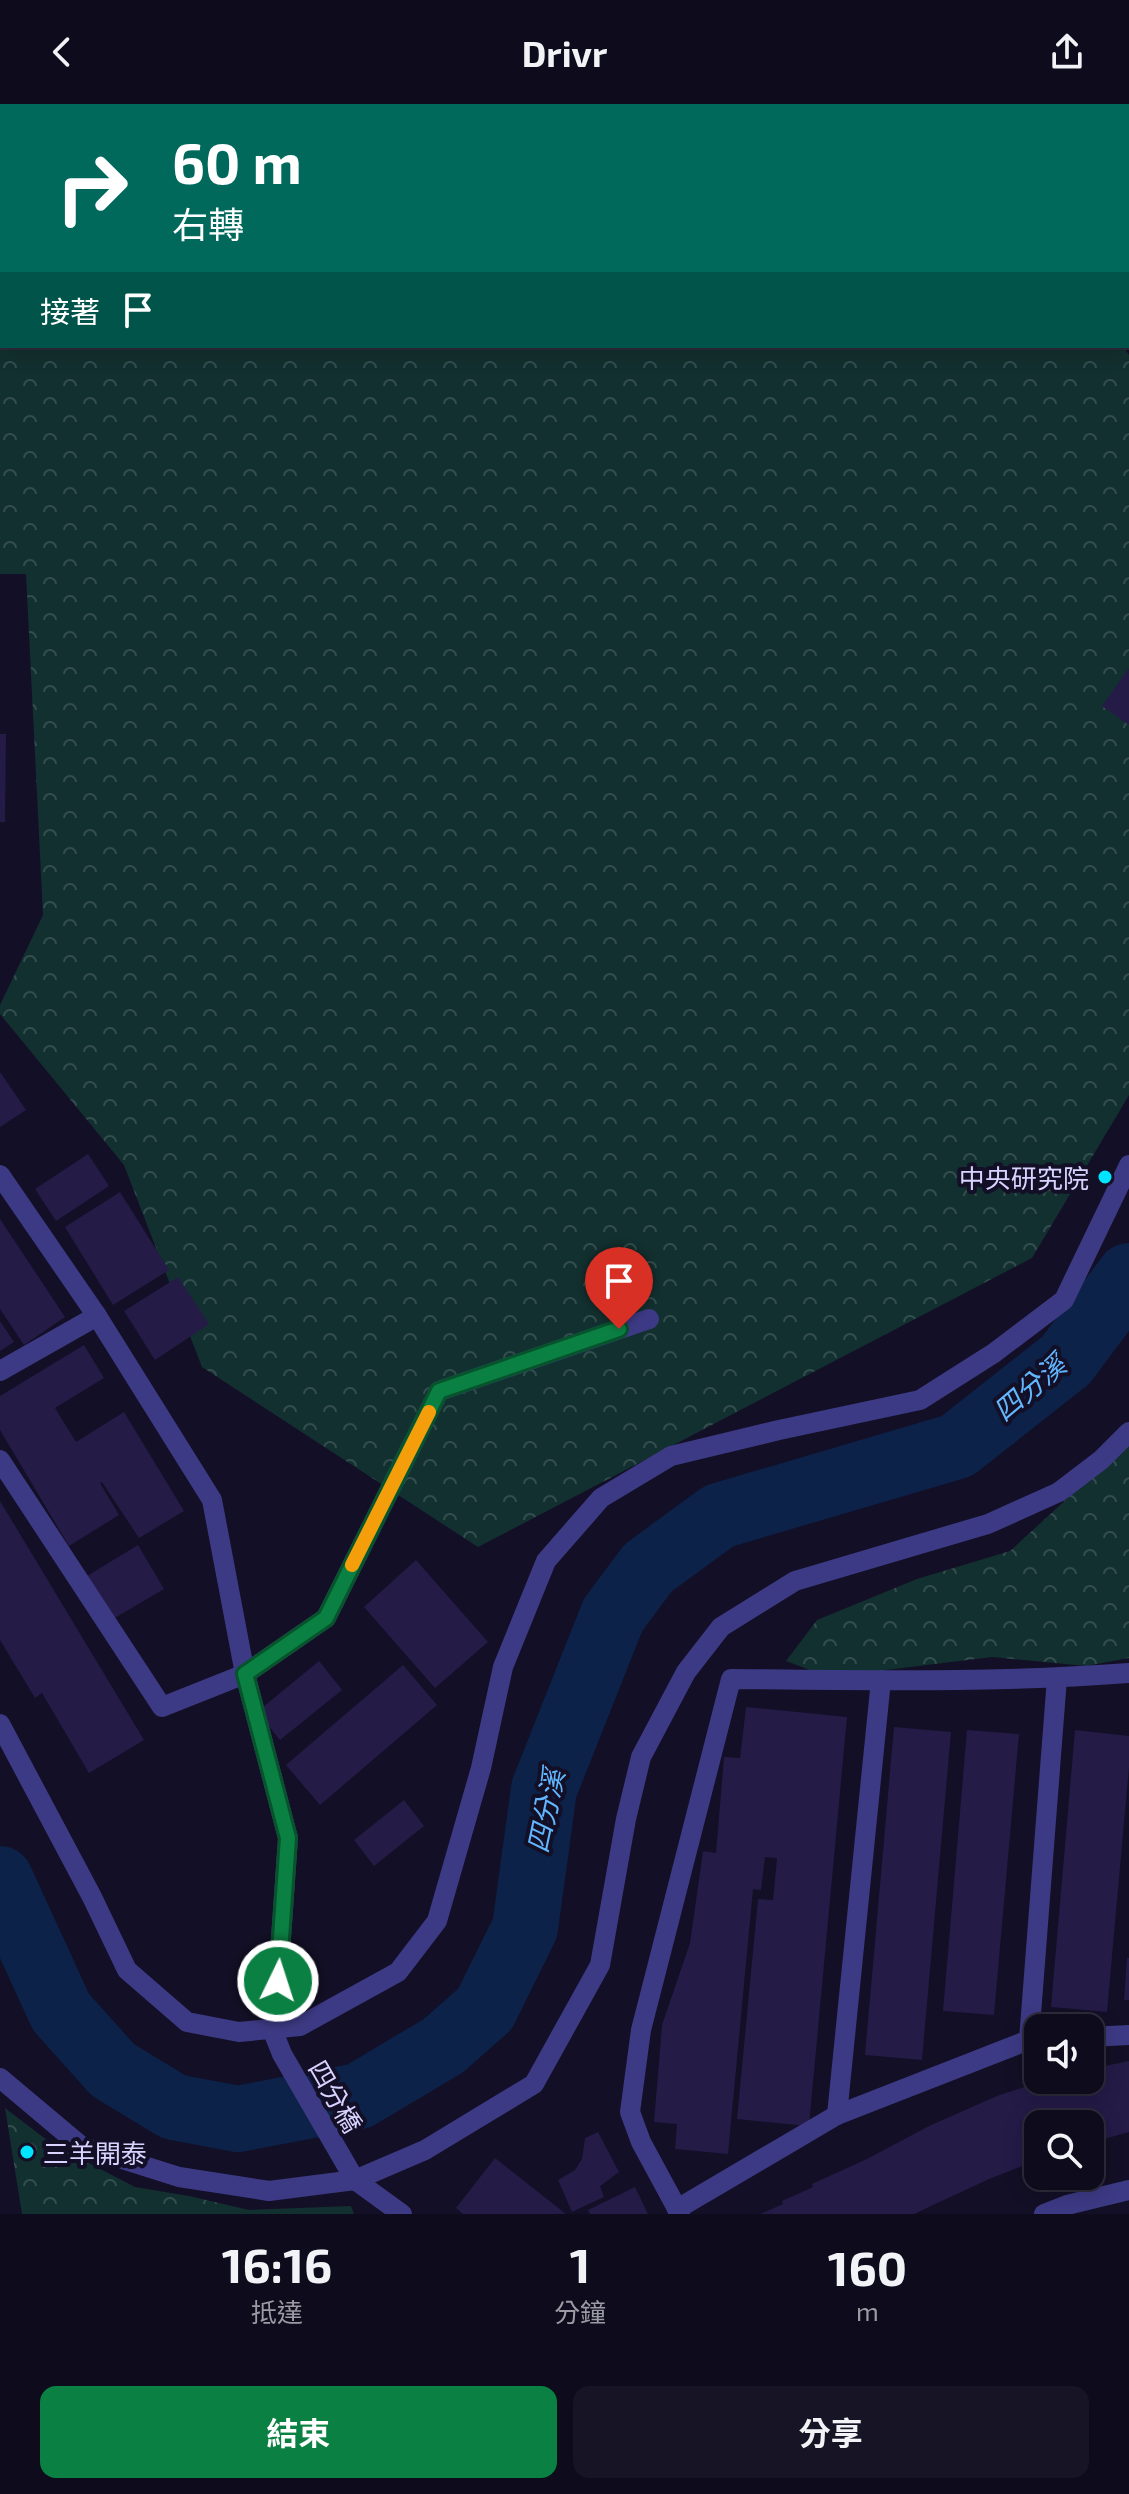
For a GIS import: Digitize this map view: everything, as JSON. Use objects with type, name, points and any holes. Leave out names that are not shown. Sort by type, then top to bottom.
[{"type":"street","points":[[0,1724],[127,1970],[187,2022],[239,2032],[300,2026],[398,1972],[437,1921],[481,1768],[503,1667],[546,1561],[601,1498],[671,1456],[920,1400],[994,1353],[1064,1300],[1129,1165]]},
{"type":"street","points":[[0,1175],[97,1316],[212,1500],[245,1674],[288,1838],[272,2029]]},
{"type":"street","points":[[0,1371],[97,1316]]},
{"type":"street","points":[[0,1460],[162,1707],[245,1674],[326,1618],[439,1391],[649,1319]]},
{"type":"street","points":[[0,2078],[81,2146],[179,2177],[269,2191],[351,2172],[425,2150],[534,2084],[600,1965],[626,1819],[641,1757],[686,1672],[721,1627],[795,1581],[988,1524],[1059,1492],[1101,1460],[1129,1432]]},
{"type":"street","points":[[1024,2044],[837,2115],[679,2212],[641,2142],[630,2112],[641,2030],[731,1679],[1057,1678],[1129,1673]]},
{"type":"street","points":[[1036,2014],[1057,1678]]},
{"type":"street","points":[[837,2115],[881,1680]]},
{"type":"street","name":"四分橋","points":[[272,2029],[282,2054],[351,2172]]},
{"type":"street","points":[[1104,2036],[1129,2035]]},
{"type":"street","points":[[351,2172],[402,2214]]},
{"type":"street","points":[[1044,2214],[1067,2205],[1129,2190]]},
{"type":"green space","points":[[0,348],[1124,348],[1129,355],[1129,1095],[1032,1258],[478,1547],[202,1367],[124,1165],[0,1014],[0,1005],[43,915],[26,574],[0,574]]},
{"type":"green space","points":[[1129,1442],[1129,1658],[1086,1666],[992,1657],[829,1677],[786,1661],[817,1620],[917,1579],[1010,1551]]},
{"type":"green space","points":[[5,2108],[52,2144],[135,2187],[249,2210],[351,2206],[354,2214],[22,2214]]},
{"type":"building","points":[[1129,668],[1129,725],[1102,706]]},
{"type":"building","points":[[0,734],[6,734],[5,822],[0,822]]},
{"type":"building","points":[[0,1072],[26,1110],[0,1127]]},
{"type":"building","points":[[88,1154],[109,1186],[56,1221],[35,1189]]},
{"type":"building","points":[[120,1192],[169,1270],[113,1305],[65,1227]]},
{"type":"building","points":[[0,1219],[65,1317],[24,1345],[0,1309]]},
{"type":"building","points":[[178,1277],[209,1324],[155,1360],[124,1311]]},
{"type":"building","points":[[0,1321],[14,1342],[0,1351]]},
{"type":"building","points":[[84,1345],[104,1378],[55,1408],[76,1442],[124,1412],[184,1511],[139,1538],[102,1482],[119,1515],[69,1546],[0,1430],[0,1396]]},
{"type":"building","points":[[0,1501],[144,1740],[89,1773],[42,1693],[35,1698],[0,1640]]},
{"type":"building","points":[[138,1545],[164,1589],[113,1619],[87,1576]]},
{"type":"building","points":[[416,1560],[488,1642],[435,1688],[364,1607]]},
{"type":"building","points":[[319,1661],[342,1690],[280,1740],[257,1712]]},
{"type":"building","points":[[403,1665],[437,1705],[320,1805],[286,1765]]},
{"type":"building","points":[[746,1707],[847,1717],[809,2126],[737,2119],[758,1899],[773,1900],[777,1858],[765,1857],[761,1890],[753,1889],[728,2154],[675,2149],[677,2124],[654,2122],[662,2025],[690,1943],[703,1851],[716,1853],[724,1757],[740,1758]]},
{"type":"building","points":[[894,1727],[951,1732],[922,2060],[865,2055]]},
{"type":"building","points":[[967,1730],[1019,1734],[994,2015],[943,2011]]},
{"type":"building","points":[[1075,1730],[1129,1736],[1129,1767],[1107,2012],[1051,2007]]},
{"type":"building","points":[[404,1800],[424,1826],[374,1866],[354,1840]]},
{"type":"building","points":[[1127,1958],[1129,2000],[1124,2000]]},
{"type":"building","points":[[1129,2061],[1129,2132],[1104,2139],[1104,2110],[1024,2110],[1024,2165],[914,2214],[760,2214],[813,2187],[812,2184],[997,2096],[1024,2087],[1024,2094],[1104,2094],[1104,2066]]},
{"type":"building","points":[[598,2132],[619,2172],[600,2186],[604,2197],[572,2212],[558,2180],[575,2170],[582,2159],[585,2138]]},
{"type":"building","points":[[495,2158],[566,2214],[463,2214],[456,2208]]},
{"type":"building","points":[[635,2187],[648,2214],[590,2214],[588,2210]]},
{"type":"waterway","name":"四分溪","points":[[0,1879],[61,2012],[113,2070],[174,2107],[238,2119],[359,2096],[443,2046],[485,2009],[525,1928],[544,1789],[613,1615],[648,1568],[719,1516],[957,1446],[1066,1360],[1129,1276]]},
{"type":"slow traffic","points":[[352,1565],[429,1412]]},
{"type":"place","name":"中央研究院","points":[[1105,1177]]},
{"type":"place","name":"三羊開泰","points":[[27,2152]]},
{"type":"route","points":[[278,1981],[288,1838],[245,1674],[326,1618],[439,1391],[619,1329]]}]
